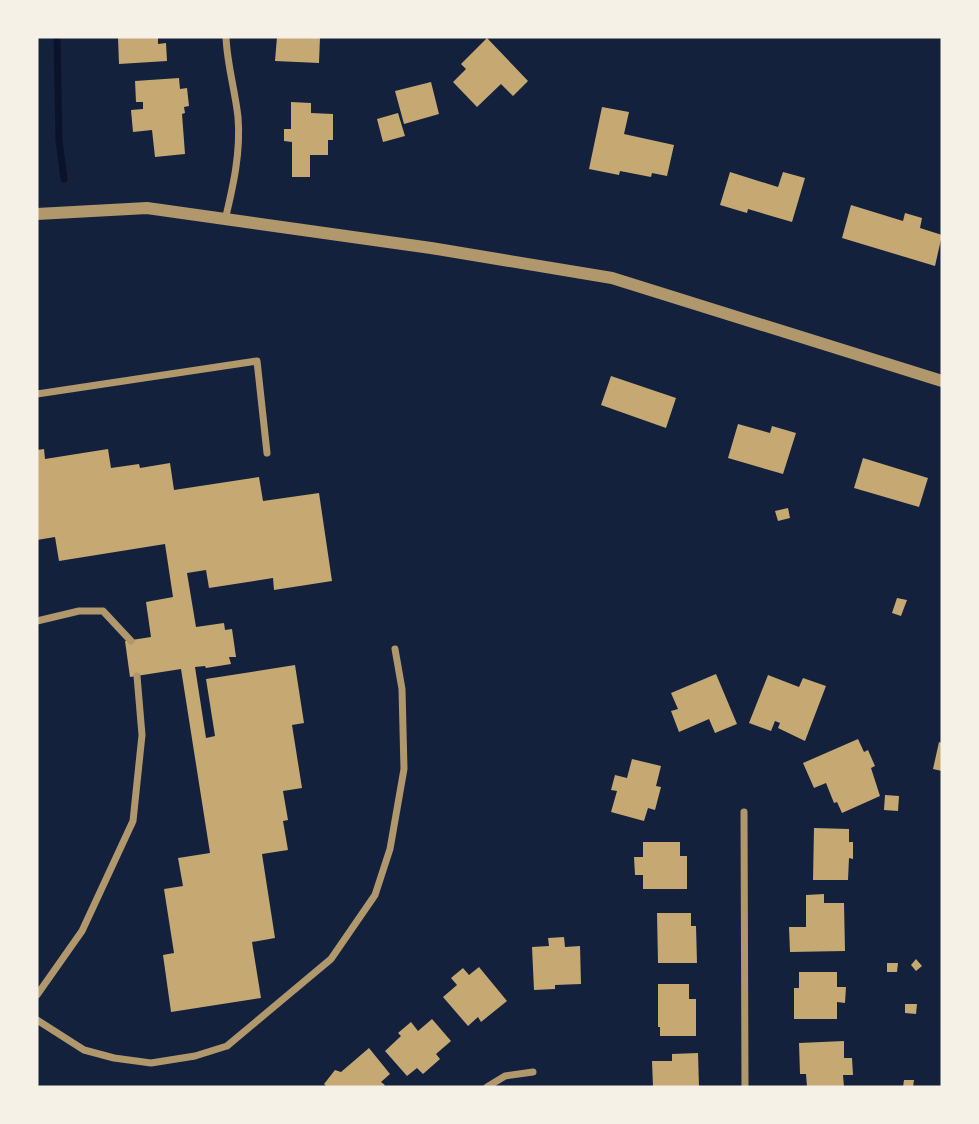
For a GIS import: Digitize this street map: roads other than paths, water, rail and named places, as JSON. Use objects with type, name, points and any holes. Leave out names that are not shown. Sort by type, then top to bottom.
[{"type":"street","points":[[225,220],[236,172],[238,118],[227,64],[226,37]]},
{"type":"street","points":[[37,214],[147,208],[432,247],[612,278],[942,381]]},
{"type":"street","points":[[37,394],[257,361],[267,453]]},
{"type":"street","points":[[37,621],[79,611],[103,611],[131,640]]},
{"type":"street","points":[[37,1020],[84,1050],[114,1058],[151,1063],[195,1056],[227,1045],[331,959],[375,895],[390,849],[404,769],[402,689],[395,649]]},
{"type":"street","points":[[37,995],[82,931],[133,821],[142,735],[138,676]]},
{"type":"street","points":[[744,812],[745,1087]]},
{"type":"street","points":[[487,1087],[505,1076],[533,1072]]},
{"type":"waterway","points":[[57,37],[59,140],[64,179]]}]
